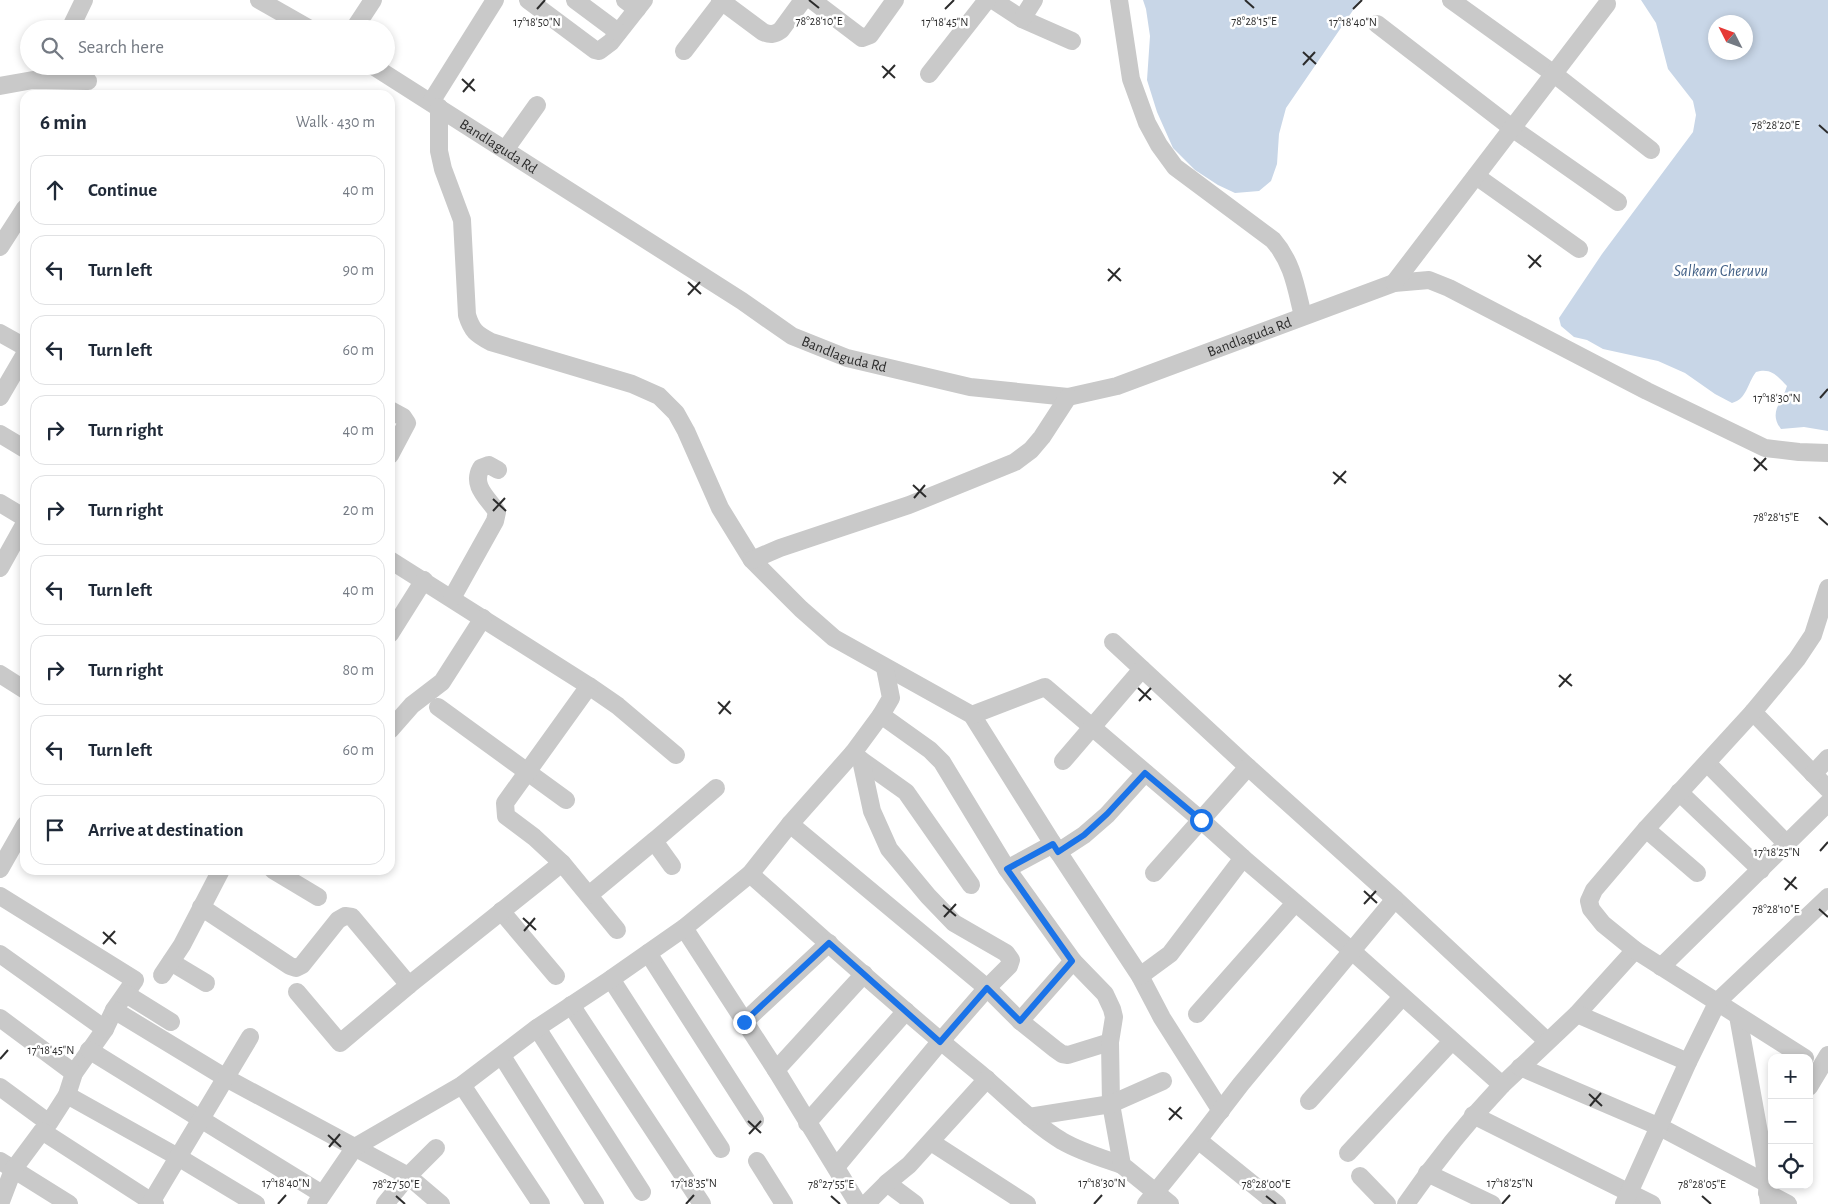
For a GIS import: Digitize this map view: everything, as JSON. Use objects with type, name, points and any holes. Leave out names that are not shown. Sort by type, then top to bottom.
[{"type":"street","points":[[74,20],[84,0]]},
{"type":"street","points":[[259,0],[294,20]]},
{"type":"street","points":[[360,20],[373,0]]},
{"type":"street","points":[[495,0],[435,104],[439,151],[443,169],[462,220],[467,315],[471,328],[490,342],[632,384],[659,396],[676,413],[686,431],[720,508],[752,560],[801,609],[834,638],[884,668],[972,715],[1140,976],[1162,1018],[1220,1111]]},
{"type":"street","points":[[528,0],[595,50],[603,49],[618,32],[636,3]]},
{"type":"street","points":[[575,0],[618,32]]},
{"type":"street","points":[[684,51],[722,0],[763,32],[776,34],[803,0]]},
{"type":"street","points":[[812,0],[862,38],[870,35],[895,0]]},
{"type":"street","points":[[929,74],[987,0]]},
{"type":"street","points":[[993,0],[1022,19],[1072,41]]},
{"type":"street","points":[[1022,19],[1034,0]]},
{"type":"street","points":[[1119,0],[1131,79],[1147,123],[1159,145],[1175,168],[1273,240],[1282,250],[1291,267],[1303,316]]},
{"type":"street","points":[[1451,0],[1554,74],[1651,150]]},
{"type":"street","points":[[1394,283],[1607,4]]},
{"type":"street","points":[[1377,24],[1512,128],[1618,202]]},
{"type":"street","name":"Bandlaguda Rd","points":[[388,75],[742,300],[792,336],[847,358],[970,387],[1068,397],[1117,386],[1394,283],[1429,280],[1449,288],[1647,391],[1765,448],[1828,453]]},
{"type":"street","points":[[0,86],[33,80],[88,81]]},
{"type":"street","points":[[505,150],[537,105]]},
{"type":"street","points":[[1476,176],[1579,249]]},
{"type":"street","points":[[0,247],[20,216]]},
{"type":"street","points":[[0,333],[20,344]]},
{"type":"street","points":[[0,397],[20,363]]},
{"type":"street","points":[[752,560],[780,548],[909,505],[1015,462],[1031,450],[1042,437],[1068,397]]},
{"type":"street","points":[[395,413],[403,417],[407,423],[395,446]]},
{"type":"street","points":[[0,434],[20,446]]},
{"type":"street","points":[[452,598],[496,521],[497,512],[479,488],[477,475],[481,468],[490,466],[498,470]]},
{"type":"street","points":[[0,503],[20,515]]},
{"type":"street","points":[[0,568],[20,532]]},
{"type":"street","points":[[395,563],[589,686],[618,706],[676,755]]},
{"type":"street","points":[[395,626],[424,580]]},
{"type":"street","points":[[1799,1054],[1635,950],[1598,920],[1591,909],[1589,901],[1594,890],[1646,829],[1753,712],[1797,658],[1813,635],[1828,588]]},
{"type":"street","points":[[395,725],[412,706],[442,682],[483,618]]},
{"type":"street","points":[[1113,642],[1547,1040]]},
{"type":"street","points":[[89,1050],[202,1118],[319,1199],[355,1147],[462,1085],[537,1028],[684,928],[750,874],[790,824],[857,757],[890,698],[884,668]]},
{"type":"street","points":[[1063,761],[1142,669]]},
{"type":"street","points":[[0,674],[20,687]]},
{"type":"street","points":[[589,686],[505,803],[506,816],[534,837],[562,863],[618,930]]},
{"type":"street","points":[[972,715],[1045,686],[1352,951],[1502,1085]]},
{"type":"street","points":[[438,707],[566,800]]},
{"type":"street","points":[[1753,712],[1828,789]]},
{"type":"street","points":[[881,714],[930,750],[942,762],[1007,869],[1072,961],[1105,994],[1114,1017],[1110,1042],[1111,1104],[1122,1165],[1150,1198],[1170,1204]]},
{"type":"street","points":[[857,757],[906,792],[971,885]]},
{"type":"street","points":[[836,1167],[940,1042],[987,988],[1009,966],[1011,960],[1006,953],[954,923],[928,896],[889,849],[872,811],[857,757]]},
{"type":"street","points":[[1813,774],[1828,758]]},
{"type":"street","points":[[1707,762],[1788,845]]},
{"type":"street","points":[[1154,873],[1248,767]]},
{"type":"street","points":[[1007,869],[1084,835],[1107,814],[1145,773]]},
{"type":"street","points":[[589,895],[716,788]]},
{"type":"street","points":[[1679,792],[1761,870]]},
{"type":"street","points":[[1661,967],[1828,804]]},
{"type":"street","points":[[790,824],[987,988],[1020,1021],[1062,1054],[1077,1053],[1110,1042]]},
{"type":"street","points":[[1646,829],[1697,873]]},
{"type":"street","points":[[0,869],[20,834]]},
{"type":"street","points":[[654,841],[672,866]]},
{"type":"street","points":[[1140,976],[1170,954],[1242,858]]},
{"type":"street","points":[[297,992],[340,1043],[501,910],[562,863]]},
{"type":"street","points":[[750,874],[940,1042],[987,1079],[1029,1117],[1062,1141],[1081,1151],[1122,1165]]},
{"type":"street","points":[[206,984],[166,968],[218,875]]},
{"type":"street","points":[[281,875],[318,897]]},
{"type":"street","points":[[0,896],[135,980],[74,1073],[68,1095],[49,1123],[0,1087]]},
{"type":"street","points":[[1627,1199],[1688,1062],[1718,1001],[1828,897]]},
{"type":"street","points":[[1150,1198],[1241,1084],[1395,899]]},
{"type":"street","points":[[1197,1014],[1295,903]]},
{"type":"street","points":[[201,907],[290,966],[296,968],[302,965],[338,920],[345,916],[352,917],[410,985]]},
{"type":"street","points":[[501,910],[556,976]]},
{"type":"street","points":[[684,928],[776,1070],[858,1204]]},
{"type":"street","points":[[744,1022],[829,943]]},
{"type":"street","points":[[1406,1204],[1427,1173],[1473,1115],[1547,1040],[1577,1014],[1635,950]]},
{"type":"street","points":[[648,953],[755,1120]]},
{"type":"street","points":[[0,954],[105,1028]]},
{"type":"street","points":[[1020,1021],[1072,961]]},
{"type":"street","points":[[776,1070],[864,974]]},
{"type":"street","points":[[611,979],[721,1149]]},
{"type":"street","points":[[126,994],[170,1022]]},
{"type":"street","points":[[1309,1101],[1402,996]]},
{"type":"street","points":[[571,1005],[702,1204]]},
{"type":"street","points":[[114,1010],[226,1078],[408,1176],[441,1204]]},
{"type":"street","points":[[807,1123],[906,1011]]},
{"type":"street","points":[[1577,1014],[1688,1062]]},
{"type":"street","points":[[1738,1016],[1768,1155],[1767,1193]]},
{"type":"street","points":[[0,1018],[74,1073]]},
{"type":"street","points":[[537,1028],[642,1192]]},
{"type":"street","points":[[0,1204],[6,1166],[42,1131],[152,1203],[250,1037]]},
{"type":"street","points":[[1348,1153],[1452,1041]]},
{"type":"street","points":[[502,1056],[595,1204]]},
{"type":"street","points":[[1813,1079],[1821,1063]]},
{"type":"street","points":[[1520,1067],[1660,1127],[1788,1204]]},
{"type":"street","points":[[866,1204],[931,1142],[987,1079]]},
{"type":"street","points":[[1029,1117],[1111,1104],[1163,1081]]},
{"type":"street","points":[[462,1085],[541,1204]]},
{"type":"street","points":[[68,1095],[178,1157],[256,1204]]},
{"type":"street","points":[[1473,1115],[1627,1199],[1652,1204]]},
{"type":"street","points":[[1198,1140],[1277,1204]]},
{"type":"street","points":[[931,1142],[1027,1204]]},
{"type":"street","points":[[385,1204],[408,1176],[436,1148]]},
{"type":"street","points":[[757,1161],[784,1204]]},
{"type":"street","points":[[6,1166],[69,1204]]},
{"type":"street","points":[[1427,1173],[1492,1204]]},
{"type":"street","points":[[1360,1176],[1387,1204]]},
{"type":"street","points":[[887,1183],[915,1204]]},
{"type":"water","points":[[1143,0],[1360,0],[1286,108],[1279,134],[1277,164],[1271,181],[1259,191],[1235,193],[1218,185],[1195,170],[1173,148],[1157,112],[1147,80],[1150,36]]},
{"type":"water","name":"Salkam Cheruvu","points":[[1641,0],[1828,0],[1828,431],[1804,427],[1781,429],[1777,423],[1776,412],[1787,386],[1770,372],[1756,372],[1744,395],[1732,403],[1715,394],[1685,373],[1658,361],[1603,349],[1587,340],[1574,337],[1561,326],[1559,318],[1602,254],[1693,132],[1696,115],[1693,101],[1668,69],[1656,23]]},
{"type":"route","points":[[744,1022],[829,943],[940,1042],[987,988],[1020,1021],[1072,961],[1007,869],[1053,844],[1058,852],[1084,835],[1107,814],[1145,773],[1201,820]]}]
